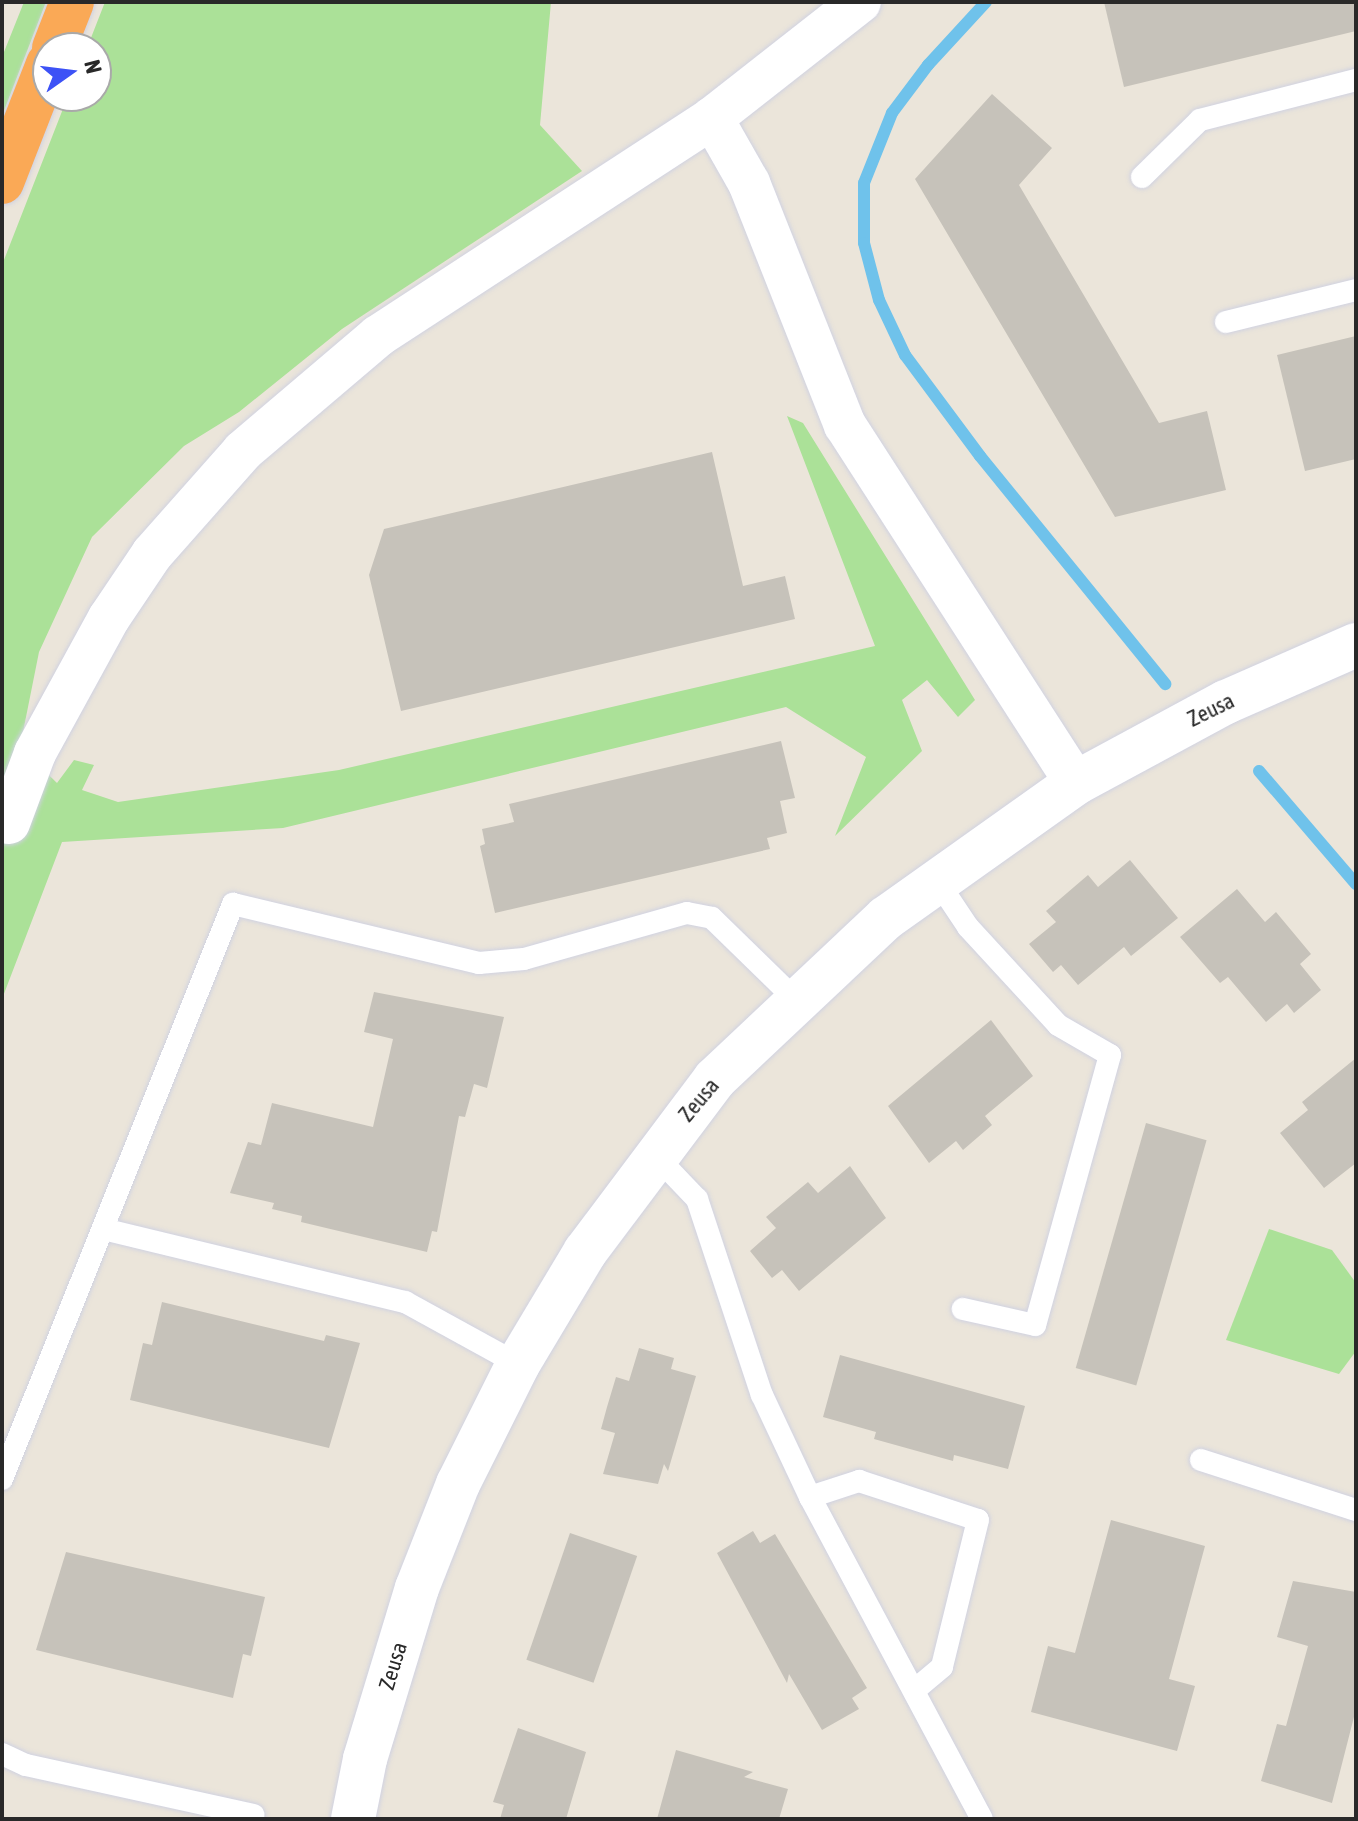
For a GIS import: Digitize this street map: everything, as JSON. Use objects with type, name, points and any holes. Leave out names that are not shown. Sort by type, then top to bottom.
[{"type":"highway","points":[[60,32],[72,2]]},
{"type":"highway","points":[[2,182],[32,105]]},
{"type":"street","points":[[9,823],[35,753],[109,618],[152,554],[243,451],[378,336],[712,118],[860,2]]},
{"type":"street","points":[[712,118],[749,183],[845,425],[1076,783]]},
{"type":"street","name":"Zeusa","points":[[353,1819],[365,1759],[417,1588],[458,1484],[518,1364],[585,1252],[654,1154],[715,1079],[796,1000],[936,879],[1076,783],[1226,702],[1356,645]]},
{"type":"lane","points":[[1142,177],[1200,120],[1356,80]]},
{"type":"lane","points":[[1226,322],[1356,290]]},
{"type":"lane","points":[[936,879],[968,927],[1058,1025],[1110,1055],[1035,1325],[963,1309]]},
{"type":"lane","points":[[2,1479],[233,904],[479,963],[524,959],[687,913],[700,915],[712,918],[734,934],[796,1000]]},
{"type":"lane","points":[[654,1154],[697,1199],[762,1395],[810,1497],[982,1819]]},
{"type":"lane","points":[[103,1229],[405,1302],[518,1364]]},
{"type":"lane","points":[[1201,1460],[1356,1510]]},
{"type":"lane","points":[[810,1497],[859,1481],[978,1520],[942,1667],[915,1690]]},
{"type":"lane","points":[[2,1754],[26,1765],[254,1815]]},
{"type":"green space","points":[[24,2],[46,2],[2,116],[2,57]]},
{"type":"green space","points":[[105,2],[551,2],[540,125],[582,171],[342,329],[239,412],[184,446],[92,537],[39,652],[20,747],[57,783],[74,760],[94,765],[82,790],[118,802],[339,770],[875,646],[787,416],[803,423],[975,700],[958,717],[927,680],[902,700],[922,751],[835,836],[866,757],[786,707],[283,828],[62,842],[2,999],[2,265],[62,112],[112,112],[112,32],[93,32]]},
{"type":"green space","points":[[1269,1229],[1332,1250],[1356,1283],[1356,1351],[1339,1374],[1226,1340]]},
{"type":"building","points":[[1104,2],[1356,2],[1356,31],[1124,87]]},
{"type":"building","points":[[992,94],[1052,148],[1019,185],[1159,423],[1207,411],[1226,490],[1115,517],[915,179]]},
{"type":"building","points":[[1356,336],[1356,459],[1305,471],[1277,355]]},
{"type":"building","points":[[712,452],[743,586],[785,576],[795,619],[401,711],[369,575],[384,529]]},
{"type":"building","points":[[781,741],[795,798],[780,801],[787,833],[767,838],[770,849],[495,913],[480,846],[485,844],[482,829],[514,822],[509,804]]},
{"type":"building","points":[[1130,860],[1178,918],[1131,956],[1124,947],[1078,985],[1061,965],[1053,972],[1029,944],[1056,922],[1046,911],[1088,875],[1098,887]]},
{"type":"building","points":[[1237,889],[1265,922],[1276,912],[1311,954],[1300,964],[1321,990],[1294,1013],[1287,1004],[1266,1022],[1228,977],[1220,983],[1180,937]]},
{"type":"building","points":[[374,992],[504,1017],[487,1088],[474,1084],[465,1117],[459,1116],[437,1232],[432,1231],[427,1252],[301,1222],[302,1216],[272,1209],[274,1203],[230,1193],[248,1142],[261,1145],[272,1103],[373,1127],[393,1039],[364,1032]]},
{"type":"building","points":[[991,1020],[1033,1076],[985,1116],[992,1125],[963,1150],[956,1141],[929,1163],[888,1106]]},
{"type":"building","points":[[1356,1058],[1356,1163],[1324,1188],[1280,1133],[1308,1110],[1302,1102]]},
{"type":"building","points":[[1146,1123],[1207,1140],[1136,1385],[1076,1368]]},
{"type":"building","points":[[850,1166],[886,1218],[799,1291],[782,1270],[772,1278],[750,1251],[776,1228],[766,1217],[808,1182],[818,1193]]},
{"type":"building","points":[[162,1302],[324,1341],[326,1335],[360,1343],[329,1448],[130,1400],[143,1343],[152,1345]]},
{"type":"building","points":[[639,1348],[674,1358],[671,1369],[696,1376],[668,1471],[664,1464],[658,1484],[603,1474],[615,1433],[601,1429],[607,1407],[616,1377],[629,1381]]},
{"type":"building","points":[[840,1355],[1025,1406],[1008,1469],[954,1455],[953,1461],[874,1439],[876,1432],[823,1417]]},
{"type":"building","points":[[1111,1520],[1205,1546],[1169,1679],[1195,1686],[1177,1751],[1031,1712],[1048,1646],[1075,1653]]},
{"type":"building","points":[[753,1531],[760,1543],[775,1534],[867,1688],[852,1698],[859,1709],[822,1730],[789,1674],[787,1683],[717,1553]]},
{"type":"building","points":[[570,1533],[637,1556],[594,1683],[526,1660]]},
{"type":"building","points":[[66,1552],[265,1597],[251,1656],[243,1654],[233,1698],[36,1650]]},
{"type":"building","points":[[1293,1581],[1356,1592],[1356,1709],[1332,1803],[1261,1781],[1277,1724],[1286,1726],[1308,1646],[1277,1637]]},
{"type":"building","points":[[518,1728],[586,1752],[566,1819],[500,1819],[504,1805],[493,1802]]},
{"type":"building","points":[[676,1750],[753,1772],[744,1777],[788,1789],[779,1819],[657,1819]]},
{"type":"waterway","points":[[986,2],[928,65],[892,113],[864,183],[864,243],[879,300],[905,355],[980,456],[1165,684]]},
{"type":"waterway","points":[[1259,771],[1356,884]]}]
